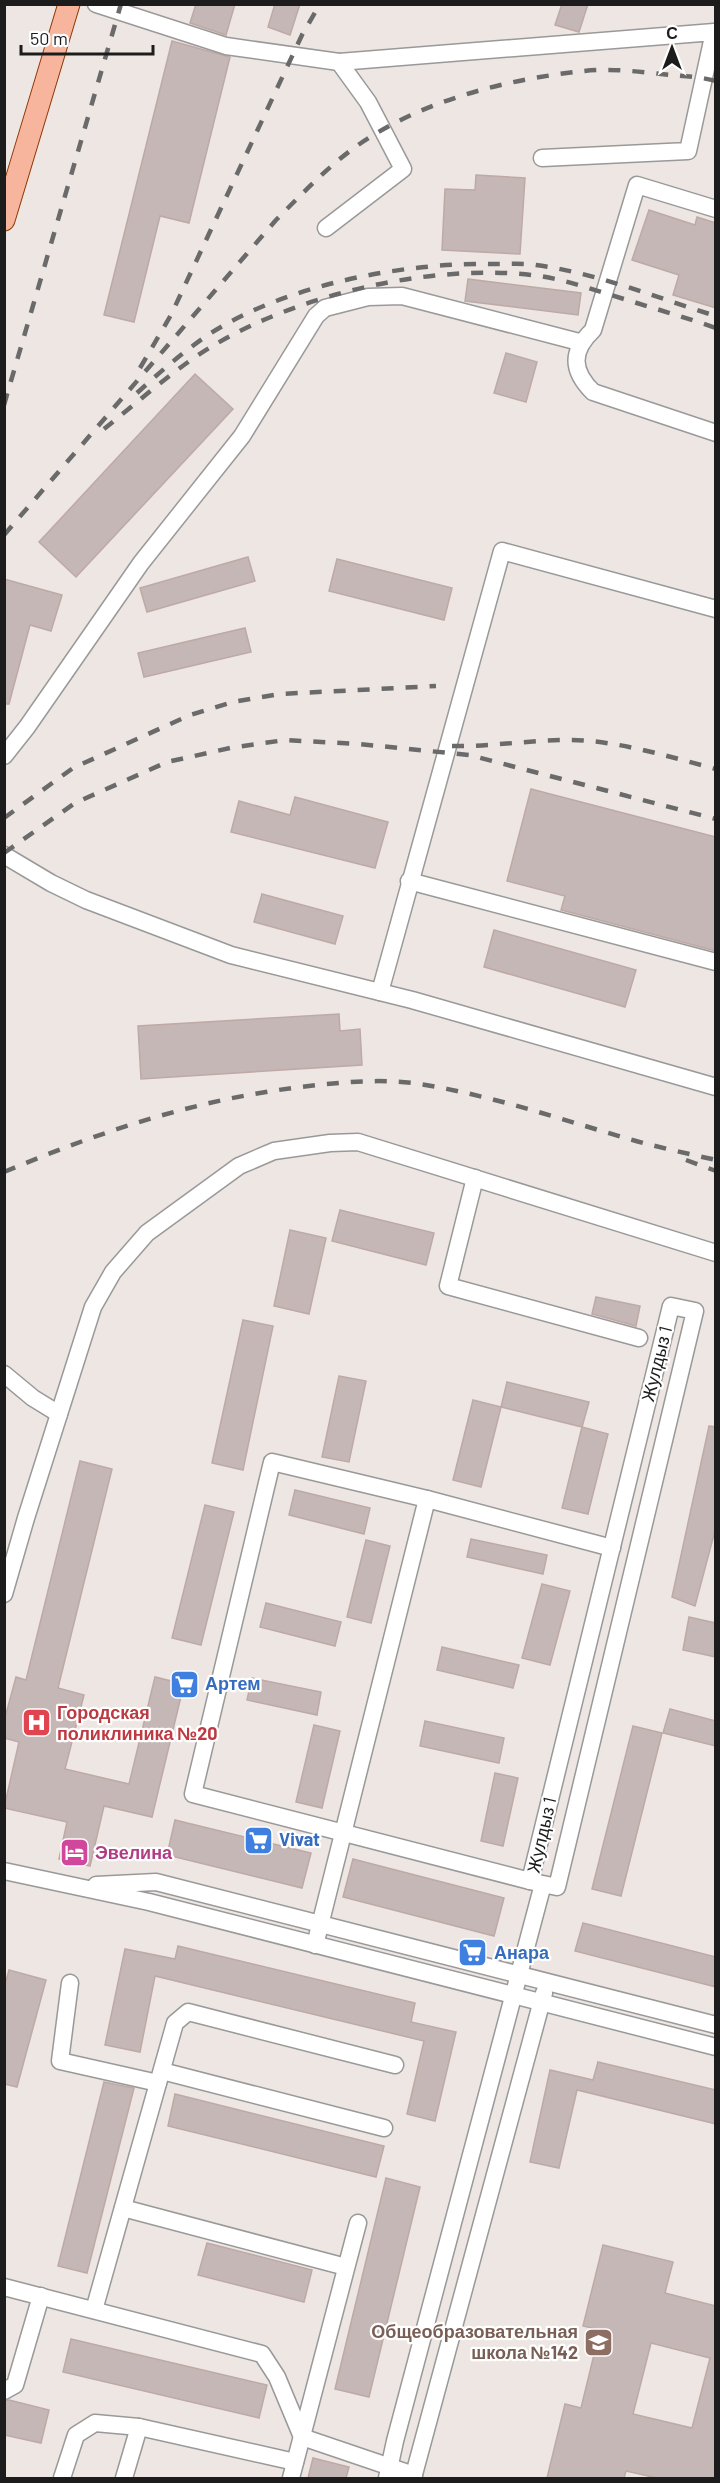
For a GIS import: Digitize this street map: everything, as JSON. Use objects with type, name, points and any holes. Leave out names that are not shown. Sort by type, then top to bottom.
[{"type":"main road","points":[[4,220],[69,4]]},
{"type":"street","points":[[96,4],[226,46],[339,62],[715,31],[688,151],[542,158]]},
{"type":"street","points":[[326,228],[403,169],[368,102],[339,62]]},
{"type":"street","points":[[716,209],[638,185],[593,330],[579,342],[576,367],[582,381],[593,392],[716,433]]},
{"type":"street","points":[[4,756],[27,727],[141,563],[242,436],[316,316],[325,308],[368,297],[402,296],[579,342]]},
{"type":"street","points":[[380,992],[502,551],[716,609]]},
{"type":"street","points":[[4,855],[51,884],[86,900],[231,955],[380,992],[716,1087]]},
{"type":"street","points":[[409,881],[716,962]]},
{"type":"street","points":[[5,1594],[93,1307],[113,1272],[147,1233],[239,1166],[274,1151],[330,1143],[358,1142],[716,1253]]},
{"type":"street","points":[[475,1178],[448,1286],[639,1338]]},
{"type":"street","name":"Жулдыз 1","points":[[388,2472],[520,1975],[537,1883],[612,1548],[672,1306],[696,1311],[557,1887],[537,1883]]},
{"type":"street","points":[[4,1374],[33,1398],[59,1414]]},
{"type":"street","points":[[537,1883],[194,1794],[272,1462],[427,1499],[612,1548]]},
{"type":"street","points":[[315,1945],[427,1499]]},
{"type":"street","points":[[4,1871],[149,1902],[716,2047]]},
{"type":"street","points":[[74,1887],[156,1882],[716,2025]]},
{"type":"street","points":[[4,2287],[262,2354],[277,2377],[302,2437],[388,2472],[413,2476],[548,1982]]},
{"type":"street","points":[[70,1983],[60,2061],[160,2077],[384,2128]]},
{"type":"street","points":[[94,2310],[175,2023],[188,2012],[395,2065]]},
{"type":"street","points":[[123,2208],[346,2267]]},
{"type":"street","points":[[291,2478],[357,2223]]},
{"type":"street","points":[[4,2391],[15,2385],[41,2296]]},
{"type":"street","points":[[62,2478],[76,2435],[95,2423],[139,2427],[295,2462]]},
{"type":"street","points":[[124,2478],[139,2427]]},
{"type":"building","points":[[196,4],[235,4],[226,35],[190,23]]},
{"type":"building","points":[[275,4],[300,4],[290,35],[268,27]]},
{"type":"building","points":[[562,4],[588,4],[579,32],[555,25]]},
{"type":"building","points":[[172,41],[230,57],[189,223],[160,216],[134,322],[104,315]]},
{"type":"building","points":[[476,175],[525,178],[520,254],[442,250],[445,189],[475,190]]},
{"type":"building","points":[[649,210],[695,225],[697,217],[716,223],[716,308],[673,295],[679,275],[632,260]]},
{"type":"building","points":[[468,279],[581,293],[578,315],[465,301]]},
{"type":"building","points":[[506,353],[537,362],[526,402],[494,393]]},
{"type":"building","points":[[195,374],[233,409],[76,577],[39,542]]},
{"type":"building","points":[[248,557],[255,581],[147,612],[140,588]]},
{"type":"building","points":[[337,559],[452,588],[444,620],[329,591]]},
{"type":"building","points":[[4,579],[62,595],[51,631],[30,625],[9,704],[4,704]]},
{"type":"building","points":[[245,628],[251,652],[144,677],[138,653]]},
{"type":"building","points":[[531,789],[716,837],[716,951],[561,910],[565,896],[507,881]]},
{"type":"building","points":[[295,797],[388,822],[375,868],[231,832],[239,801],[290,815]]},
{"type":"building","points":[[262,894],[343,916],[335,944],[254,922]]},
{"type":"building","points":[[494,930],[636,970],[625,1007],[484,967]]},
{"type":"building","points":[[339,1014],[340,1031],[360,1029],[362,1065],[141,1079],[138,1026]]},
{"type":"building","points":[[340,1210],[434,1233],[426,1265],[332,1241]]},
{"type":"building","points":[[290,1230],[326,1238],[309,1314],[274,1306]]},
{"type":"building","points":[[596,1297],[640,1306],[636,1326],[592,1314]]},
{"type":"building","points":[[243,1320],[273,1326],[243,1470],[212,1463]]},
{"type":"building","points":[[339,1376],[366,1381],[349,1462],[322,1457]]},
{"type":"building","points":[[507,1382],[589,1402],[582,1427],[501,1407]]},
{"type":"building","points":[[473,1400],[501,1407],[481,1487],[453,1480]]},
{"type":"building","points":[[709,1426],[716,1427],[716,1527],[695,1606],[672,1597]]},
{"type":"building","points":[[582,1427],[608,1434],[588,1514],[562,1508]]},
{"type":"building","points":[[80,1461],[112,1469],[58,1688],[84,1695],[65,1769],[129,1784],[155,1677],[184,1684],[152,1817],[104,1806],[90,1866],[59,1859],[67,1822],[4,1808],[19,1742],[4,1738],[4,1721],[16,1677],[26,1680]]},
{"type":"building","points":[[295,1490],[370,1508],[364,1534],[289,1515]]},
{"type":"building","points":[[205,1505],[234,1512],[201,1645],[172,1638]]},
{"type":"building","points":[[471,1539],[547,1555],[543,1574],[467,1557]]},
{"type":"building","points":[[366,1540],[390,1546],[371,1623],[347,1617]]},
{"type":"building","points":[[542,1584],[570,1591],[550,1665],[522,1658]]},
{"type":"building","points":[[266,1603],[341,1622],[335,1646],[260,1627]]},
{"type":"building","points":[[689,1617],[716,1623],[716,1657],[683,1650]]},
{"type":"building","points":[[442,1647],[519,1665],[513,1688],[437,1670]]},
{"type":"building","points":[[252,1678],[321,1692],[317,1715],[247,1700]]},
{"type":"building","points":[[670,1709],[716,1721],[716,1746],[663,1733]]},
{"type":"building","points":[[425,1721],[504,1738],[499,1763],[420,1746]]},
{"type":"building","points":[[314,1725],[340,1731],[322,1808],[296,1802]]},
{"type":"building","points":[[633,1726],[662,1733],[621,1896],[592,1889]]},
{"type":"building","points":[[495,1773],[518,1778],[503,1846],[481,1841]]},
{"type":"building","points":[[175,1820],[311,1853],[302,1888],[167,1855]]},
{"type":"building","points":[[353,1859],[504,1898],[494,1936],[343,1897]]},
{"type":"building","points":[[583,1923],[716,1957],[716,1987],[575,1951]]},
{"type":"building","points":[[178,1946],[415,2003],[411,2022],[456,2032],[435,2121],[407,2114],[424,2041],[155,1976],[140,2052],[105,2045],[125,1949],[175,1959]]},
{"type":"building","points":[[9,1970],[46,1980],[17,2087],[4,2084],[4,1988]]},
{"type":"building","points":[[598,2062],[716,2090],[716,2124],[577,2090],[559,2168],[530,2162],[550,2070],[593,2080]]},
{"type":"building","points":[[104,2082],[134,2088],[87,2273],[58,2266]]},
{"type":"building","points":[[175,2094],[384,2146],[376,2177],[168,2126]]},
{"type":"building","points":[[386,2178],[420,2187],[369,2397],[335,2389]]},
{"type":"building","points":[[207,2243],[312,2270],[304,2302],[198,2275]]},
{"type":"building","points":[[603,2245],[673,2262],[665,2293],[716,2306],[716,2478],[657,2478],[626,2471],[624,2478],[547,2478],[565,2404],[581,2408],[600,2330],[583,2326]],"holes":[[[651,2343],[710,2358],[692,2428],[633,2414]]]},
{"type":"building","points":[[71,2339],[267,2385],[259,2418],[63,2372]]},
{"type":"building","points":[[9,2400],[49,2410],[41,2443],[4,2435],[4,2401]]},
{"type":"building","points":[[313,2458],[349,2467],[346,2478],[308,2478]]},
{"type":"railway","points":[[4,405],[121,4]]},
{"type":"railway","points":[[140,368],[171,315],[302,35],[320,4]]},
{"type":"railway","points":[[4,535],[276,220],[327,170],[361,143],[386,128],[439,103],[526,80],[605,70],[687,76],[716,81]]},
{"type":"railway","points":[[137,393],[191,347],[242,316],[275,301],[311,289],[386,272],[460,264],[536,265],[604,280],[716,316]]},
{"type":"railway","points":[[104,429],[188,362],[250,326],[328,297],[369,286],[411,279],[453,274],[493,273],[542,276],[582,286],[716,328]]},
{"type":"railway","points":[[4,818],[73,768],[190,715],[233,702],[280,694],[436,686]]},
{"type":"railway","points":[[4,853],[75,803],[167,762],[230,748],[285,740],[359,744],[469,755],[716,819]]},
{"type":"railway","points":[[452,746],[556,740],[590,741],[669,756],[716,769]]},
{"type":"railway","points":[[4,1172],[116,1129],[191,1107],[269,1091],[374,1081],[413,1083],[470,1094],[636,1141],[716,1160]]},
{"type":"railway","points":[[686,1160],[716,1171]]},
{"type":"place","name":"Артем","points":[[184,1684]]},
{"type":"place","name":"Городская поликлиника №20","points":[[36,1723]]},
{"type":"place","name":"Vivat","points":[[258,1840]]},
{"type":"place","name":"Эвелина","points":[[74,1853]]},
{"type":"place","name":"Анара","points":[[473,1953]]},
{"type":"place","name":"Общеобразовательная школа №142","points":[[599,2342]]}]
